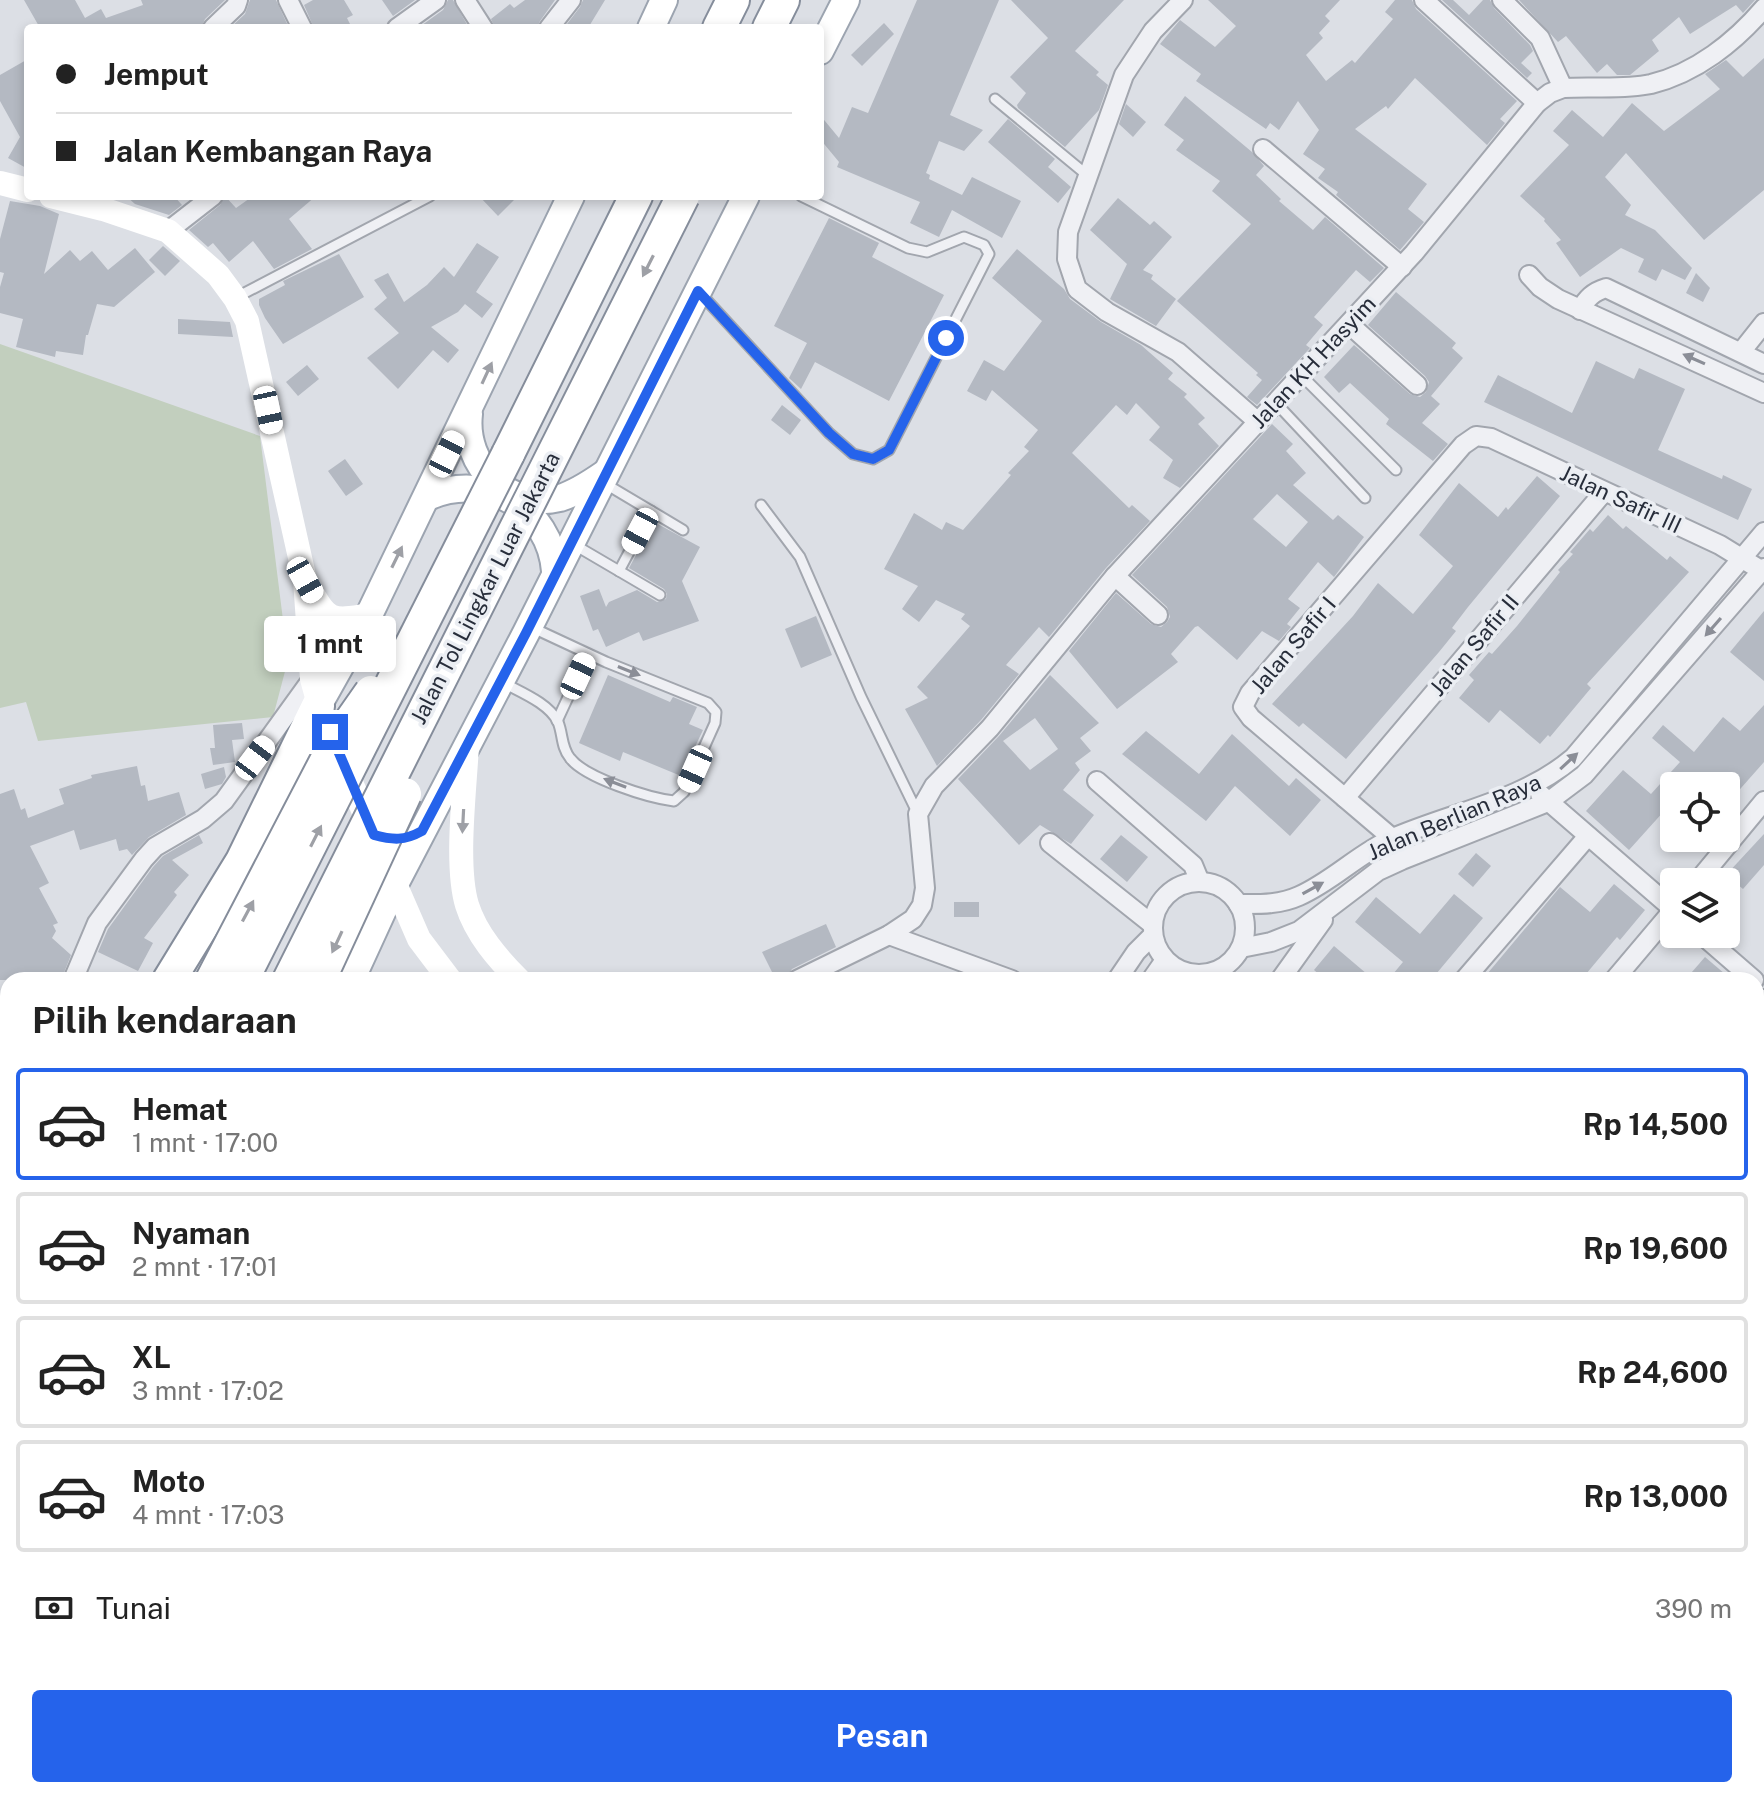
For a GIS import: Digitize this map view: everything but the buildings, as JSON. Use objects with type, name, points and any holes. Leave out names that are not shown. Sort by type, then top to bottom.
[{"type":"highway","points":[[721,24],[733,0]]},
{"type":"highway","points":[[771,24],[783,0]]},
{"type":"highway","name":"Jalan Tol Lingkar Luar Jakarta","points":[[246,972],[441,592],[634,200]]},
{"type":"highway","name":"Jalan Tol Lingkar Luar Jakarta","points":[[293,972],[681,200]]},
{"type":"highway","points":[[216,972],[336,742],[441,592]]},
{"type":"highway","points":[[323,972],[414,775],[473,611]]},
{"type":"highway","points":[[174,972],[242,861],[315,693]]},
{"type":"main road","points":[[824,43],[846,0]]},
{"type":"main road","points":[[0,183],[24,189]]},
{"type":"main road","points":[[67,200],[168,231],[218,275],[247,321],[305,580],[315,693],[419,939],[444,972]]},
{"type":"main road","points":[[315,693],[369,615],[569,200]]},
{"type":"main road","points":[[355,972],[395,884],[744,200]]},
{"type":"main road","points":[[469,410],[469,440],[480,467],[501,487],[514,494],[543,500],[558,498],[603,477]]},
{"type":"main road","points":[[441,469],[430,496],[456,488],[478,488],[499,493],[530,514],[547,537],[554,556],[551,580]]},
{"type":"main road","points":[[418,516],[443,505],[460,503],[489,507],[511,518],[529,533],[541,548],[551,580]]},
{"type":"main road","points":[[305,580],[318,604],[329,616],[342,620],[369,615]]},
{"type":"main road","points":[[467,743],[462,828],[467,905],[484,941],[512,972]]},
{"type":"main road","points":[[374,835],[395,841],[422,831]]},
{"type":"street","points":[[217,24],[236,6],[238,0]]},
{"type":"street","points":[[288,0],[300,24]]},
{"type":"street","points":[[403,24],[436,0]]},
{"type":"street","points":[[465,0],[480,24]]},
{"type":"street","points":[[1183,0],[1153,31],[1124,75],[1068,232],[1067,259],[1077,289],[1107,312],[1178,352],[1257,421]]},
{"type":"street","points":[[1424,0],[1537,103]]},
{"type":"street","points":[[1502,0],[1540,38],[1563,88]]},
{"type":"street","points":[[552,24],[569,1]]},
{"type":"street","name":"Jalan KH Hasyim","points":[[918,814],[934,786],[990,728],[1115,576],[1402,267],[1537,103],[1563,88],[1653,84],[1709,59],[1761,18]]},
{"type":"street","points":[[1263,149],[1402,267]]},
{"type":"street","points":[[168,231],[208,200]]},
{"type":"street","points":[[1529,275],[1558,299],[1764,393]]},
{"type":"street","points":[[1580,310],[1595,291],[1606,288],[1764,364]]},
{"type":"street","points":[[1741,352],[1764,323]]},
{"type":"street","points":[[1349,324],[1417,385]]},
{"type":"street","name":"Jalan Safir III","points":[[1476,436],[1491,438],[1603,493],[1720,545],[1763,570]]},
{"type":"street","name":"Jalan Safir I","points":[[1392,838],[1251,718],[1243,707],[1250,693],[1463,445],[1476,436]]},
{"type":"street","name":"Jalan Safir II","points":[[1345,798],[1603,493]]},
{"type":"street","name":"Jalan Berlian Raya","points":[[1238,904],[1271,904],[1298,897],[1392,838],[1531,787],[1557,772],[1573,758],[1764,532]]},
{"type":"street","name":"Jalan Berlian Raya","points":[[1241,948],[1271,942],[1299,931],[1390,865],[1548,802],[1584,775],[1763,570]]},
{"type":"street","points":[[1115,576],[1158,615]]},
{"type":"street","points":[[76,972],[97,923],[144,859],[155,847],[203,819],[224,801],[315,693]]},
{"type":"street","points":[[1097,781],[1193,865],[1200,882]]},
{"type":"street","points":[[1531,787],[1660,898]]},
{"type":"street","points":[[1709,868],[1764,801]]},
{"type":"street","points":[[813,972],[889,935],[913,919],[922,905],[925,888],[918,814]]},
{"type":"street","points":[[1471,972],[1588,836]]},
{"type":"street","points":[[1050,843],[1153,930]]},
{"type":"street","points":[[1184,972],[1165,960],[1155,944],[1155,914],[1168,894],[1177,887],[1200,882],[1228,892],[1244,918],[1245,933],[1241,948],[1231,962],[1216,972]]},
{"type":"street","points":[[1286,972],[1334,905]]},
{"type":"street","points":[[1621,972],[1660,926]]},
{"type":"street","points":[[1122,972],[1153,930]]},
{"type":"street","points":[[889,935],[990,972]]},
{"type":"street","points":[[1717,948],[1745,972]]},
{"type":"street","points":[[1157,972],[1165,960]]},
{"type":"lane","points":[[995,99],[1087,175]]},
{"type":"lane","points":[[235,298],[422,200]]},
{"type":"lane","points":[[698,291],[829,433],[853,454],[873,459],[889,450],[989,254],[984,245],[964,237],[927,252],[908,248],[809,200]]},
{"type":"lane","points":[[1301,375],[1396,470]]},
{"type":"lane","points":[[1275,402],[1365,498]]},
{"type":"lane","points":[[603,477],[683,530]]},
{"type":"lane","points":[[761,505],[800,557],[861,697],[918,814]]},
{"type":"lane","points":[[619,571],[651,511]]},
{"type":"lane","points":[[570,543],[660,595]]},
{"type":"lane","points":[[499,681],[545,707],[557,721],[570,759],[585,772],[659,799],[674,801],[684,792],[715,723],[716,712],[708,703],[588,654],[528,625]]},
{"type":"lane","points":[[557,721],[588,654]]},
{"type":"green space","points":[[0,344],[260,436],[288,660],[273,717],[38,741],[26,702],[0,708]]},
{"type":"route","points":[[330,732],[374,835],[395,841],[422,831],[526,633],[698,291],[829,433],[853,454],[873,459],[889,450],[946,338]]}]
